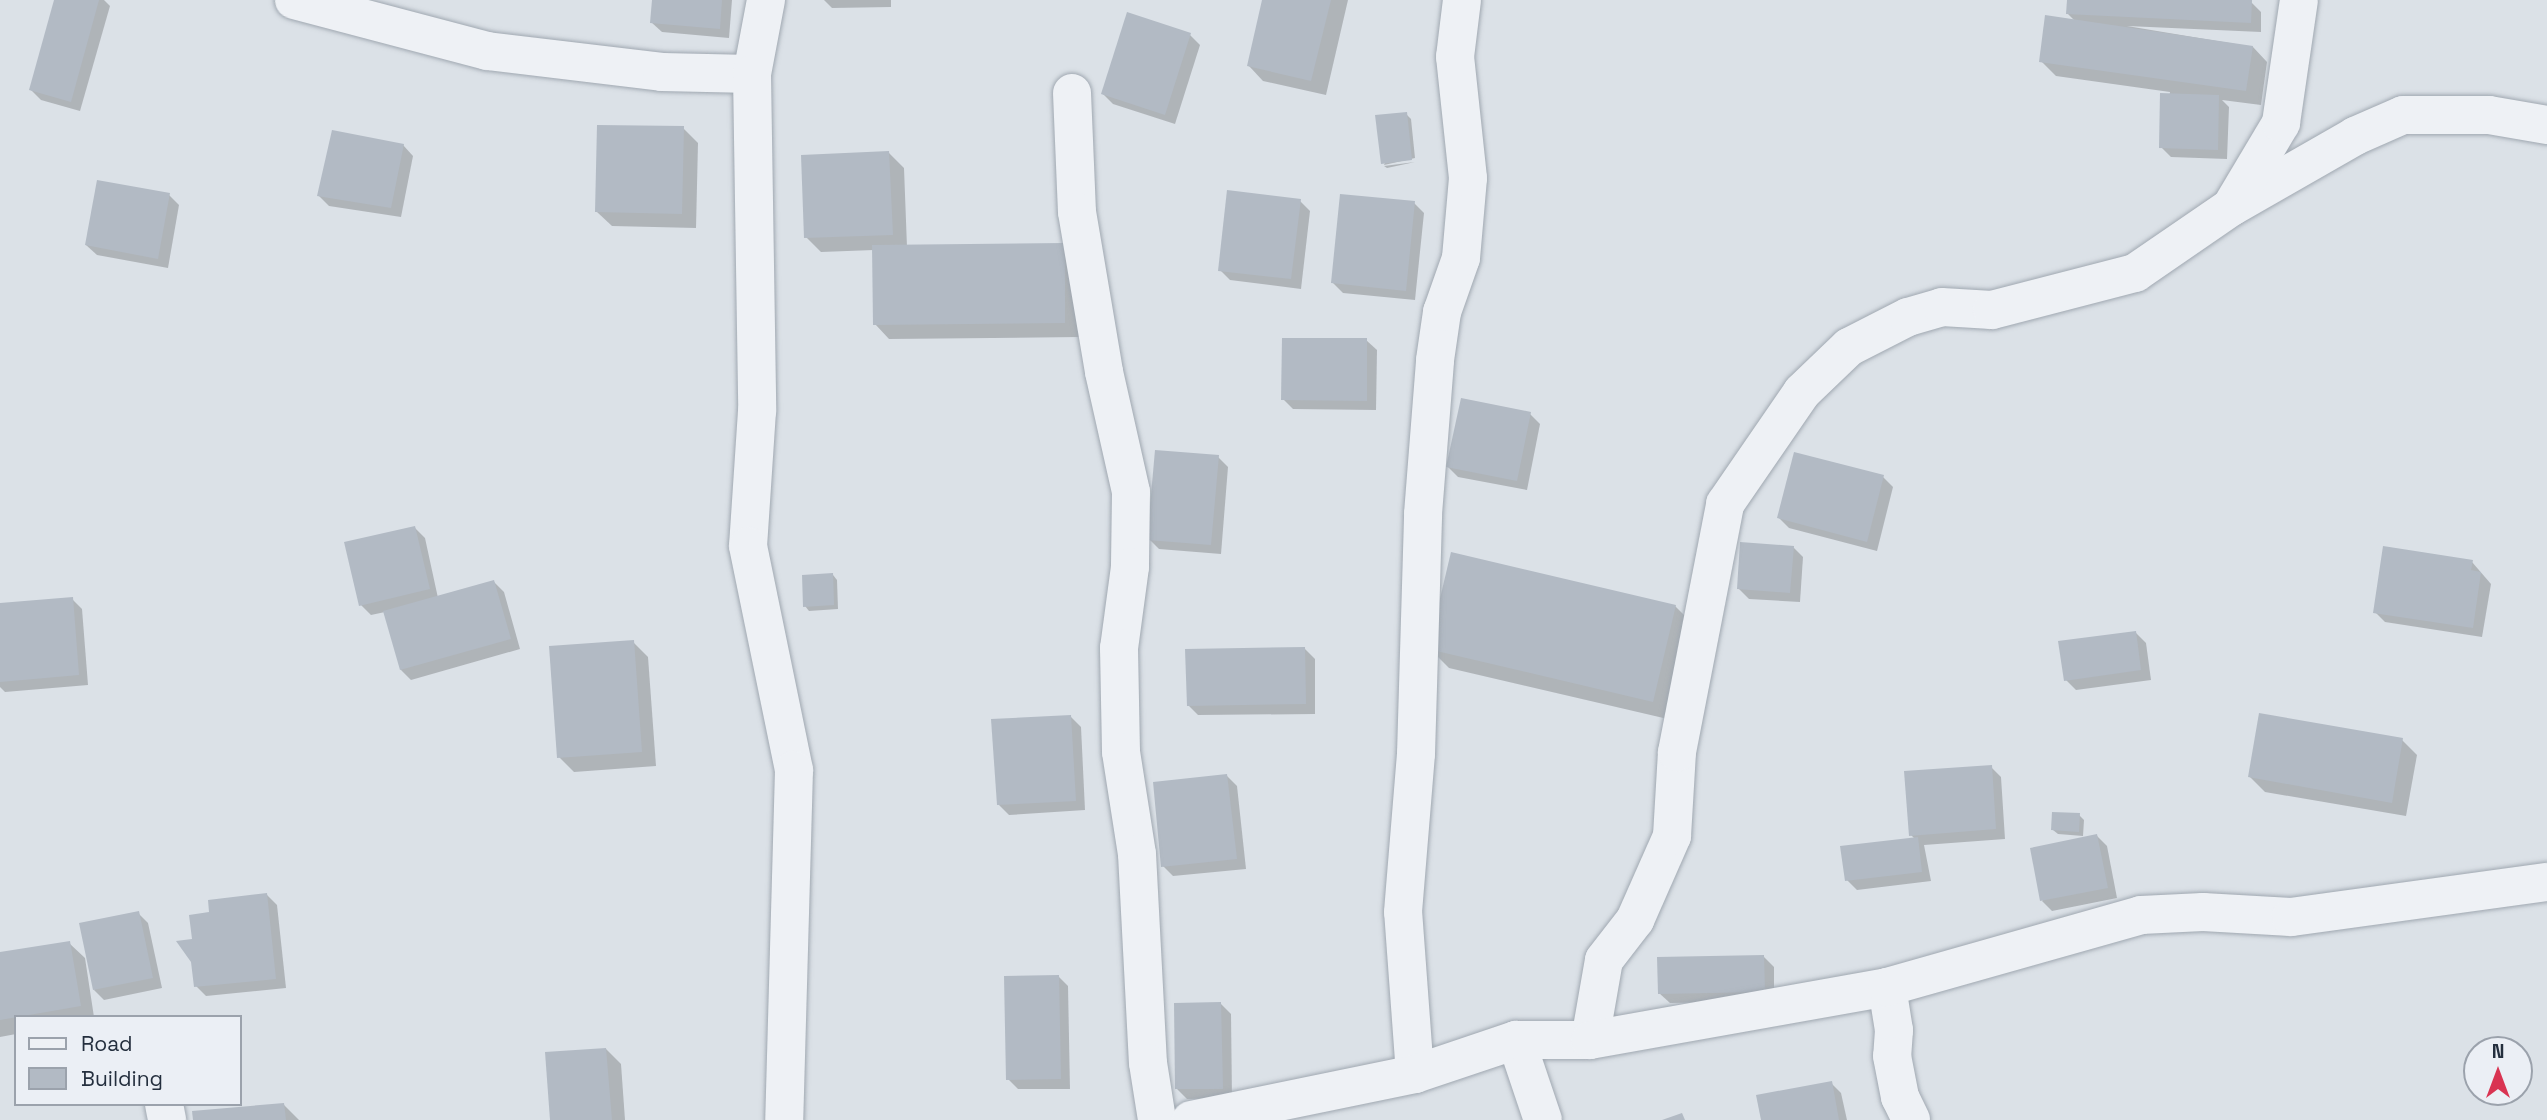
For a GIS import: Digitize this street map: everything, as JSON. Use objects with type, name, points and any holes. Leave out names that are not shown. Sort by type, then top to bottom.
[{"type":"street","points":[[294,0],[487,51],[662,72],[752,74]]},
{"type":"street","points":[[766,0],[752,74],[757,411],[748,546],[794,770],[784,1120]]},
{"type":"street","points":[[1415,1074],[1402,912],[1416,754],[1423,514],[1435,360],[1443,312],[1461,258],[1468,178],[1455,57],[1462,0]]},
{"type":"street","points":[[2231,207],[2281,123],[2299,0]]},
{"type":"street","points":[[1072,93],[1077,212],[1104,372],[1131,492],[1130,567],[1119,648],[1121,752],[1138,866],[1148,1063],[1157,1120]]},
{"type":"street","points":[[1590,1040],[1604,960],[1635,920],[1672,836],[1677,752],[1725,504],[1802,391],[1849,347],[1908,317],[1942,307],[1992,310],[2135,273],[2231,207],[2355,136],[2403,115],[2489,115],[2547,125]]},
{"type":"street","points":[[1191,1120],[1415,1074],[1516,1040],[1590,1040],[1887,987],[2141,915],[2203,912],[2291,917],[2547,883]]},
{"type":"street","points":[[1887,987],[1894,1030],[1892,1056],[1900,1097],[1911,1120]]},
{"type":"street","points":[[1516,1040],[1544,1120]]},
{"type":"building","points":[[54,0],[99,0],[71,102],[29,90]]},
{"type":"building","points":[[652,0],[722,0],[720,29],[650,23]]},
{"type":"building","points":[[1262,0],[1331,0],[1311,81],[1247,66]]},
{"type":"building","points":[[2067,0],[2252,0],[2251,23],[2066,14]]},
{"type":"building","points":[[1127,12],[1191,33],[1165,115],[1101,94]]},
{"type":"building","points":[[2045,15],[2253,46],[2246,91],[2039,62]]},
{"type":"building","points":[[2160,93],[2219,95],[2218,150],[2159,148]]},
{"type":"building","points":[[1407,112],[1412,160],[1381,164],[1375,115]]},
{"type":"building","points":[[597,125],[684,126],[682,214],[595,212]]},
{"type":"building","points":[[332,130],[404,144],[391,208],[317,196]]},
{"type":"building","points":[[889,151],[893,235],[804,238],[801,155]]},
{"type":"building","points":[[97,180],[170,193],[158,259],[85,245]]},
{"type":"building","points":[[1227,190],[1301,199],[1291,279],[1218,271]]},
{"type":"building","points":[[1340,194],[1415,201],[1406,291],[1331,283]]},
{"type":"building","points":[[1065,243],[1065,323],[873,325],[872,245]]},
{"type":"building","points":[[1282,338],[1367,338],[1367,401],[1281,400]]},
{"type":"building","points":[[1461,398],[1531,412],[1517,481],[1446,467]]},
{"type":"building","points":[[1155,450],[1219,455],[1211,545],[1147,540]]},
{"type":"building","points":[[1794,452],[1884,475],[1867,542],[1777,518]]},
{"type":"building","points":[[415,526],[430,589],[359,606],[344,542]]},
{"type":"building","points":[[1740,542],[1794,546],[1790,593],[1737,589]]},
{"type":"building","points":[[2383,546],[2473,560],[2471,570],[2481,572],[2473,628],[2373,613]]},
{"type":"building","points":[[1451,552],[1676,605],[1653,702],[1428,649]]},
{"type":"building","points":[[833,573],[834,605],[803,607],[802,575]]},
{"type":"building","points":[[494,580],[511,639],[400,670],[383,611]]},
{"type":"building","points":[[73,597],[79,675],[0,682],[0,603]]},
{"type":"building","points":[[2136,631],[2141,670],[2064,681],[2058,641]]},
{"type":"building","points":[[634,640],[642,752],[557,758],[549,646]]},
{"type":"building","points":[[1305,647],[1306,704],[1187,706],[1185,649]]},
{"type":"building","points":[[2259,713],[2403,738],[2392,803],[2248,777]]},
{"type":"building","points":[[1071,715],[1076,801],[997,805],[991,719]]},
{"type":"building","points":[[1992,765],[1996,829],[1909,836],[1904,771]]},
{"type":"building","points":[[1227,774],[1237,859],[1161,867],[1153,782]]},
{"type":"building","points":[[2052,812],[2080,813],[2079,832],[2051,830]]},
{"type":"building","points":[[2097,834],[2108,888],[2040,901],[2030,848]]},
{"type":"building","points":[[1918,837],[1922,872],[1845,881],[1840,846]]},
{"type":"building","points":[[267,893],[276,979],[194,987],[191,962],[176,941],[192,939],[189,915],[209,912],[208,900]]},
{"type":"building","points":[[139,911],[153,978],[93,990],[79,923]]},
{"type":"building","points":[[70,941],[81,1006],[14,1015],[14,1018],[0,1020],[0,952]]},
{"type":"building","points":[[1764,955],[1765,992],[1658,994],[1657,957]]},
{"type":"building","points":[[1059,975],[1061,1079],[1006,1080],[1004,976]]},
{"type":"building","points":[[1221,1002],[1223,1089],[1175,1089],[1174,1003]]},
{"type":"building","points":[[606,1048],[612,1120],[550,1120],[545,1052]]},
{"type":"building","points":[[1832,1081],[1839,1120],[1761,1120],[1756,1095]]},
{"type":"building","points":[[284,1103],[286,1120],[193,1120],[192,1111]]},
{"type":"building","points":[[1682,1113],[1685,1120],[1662,1120]]}]
